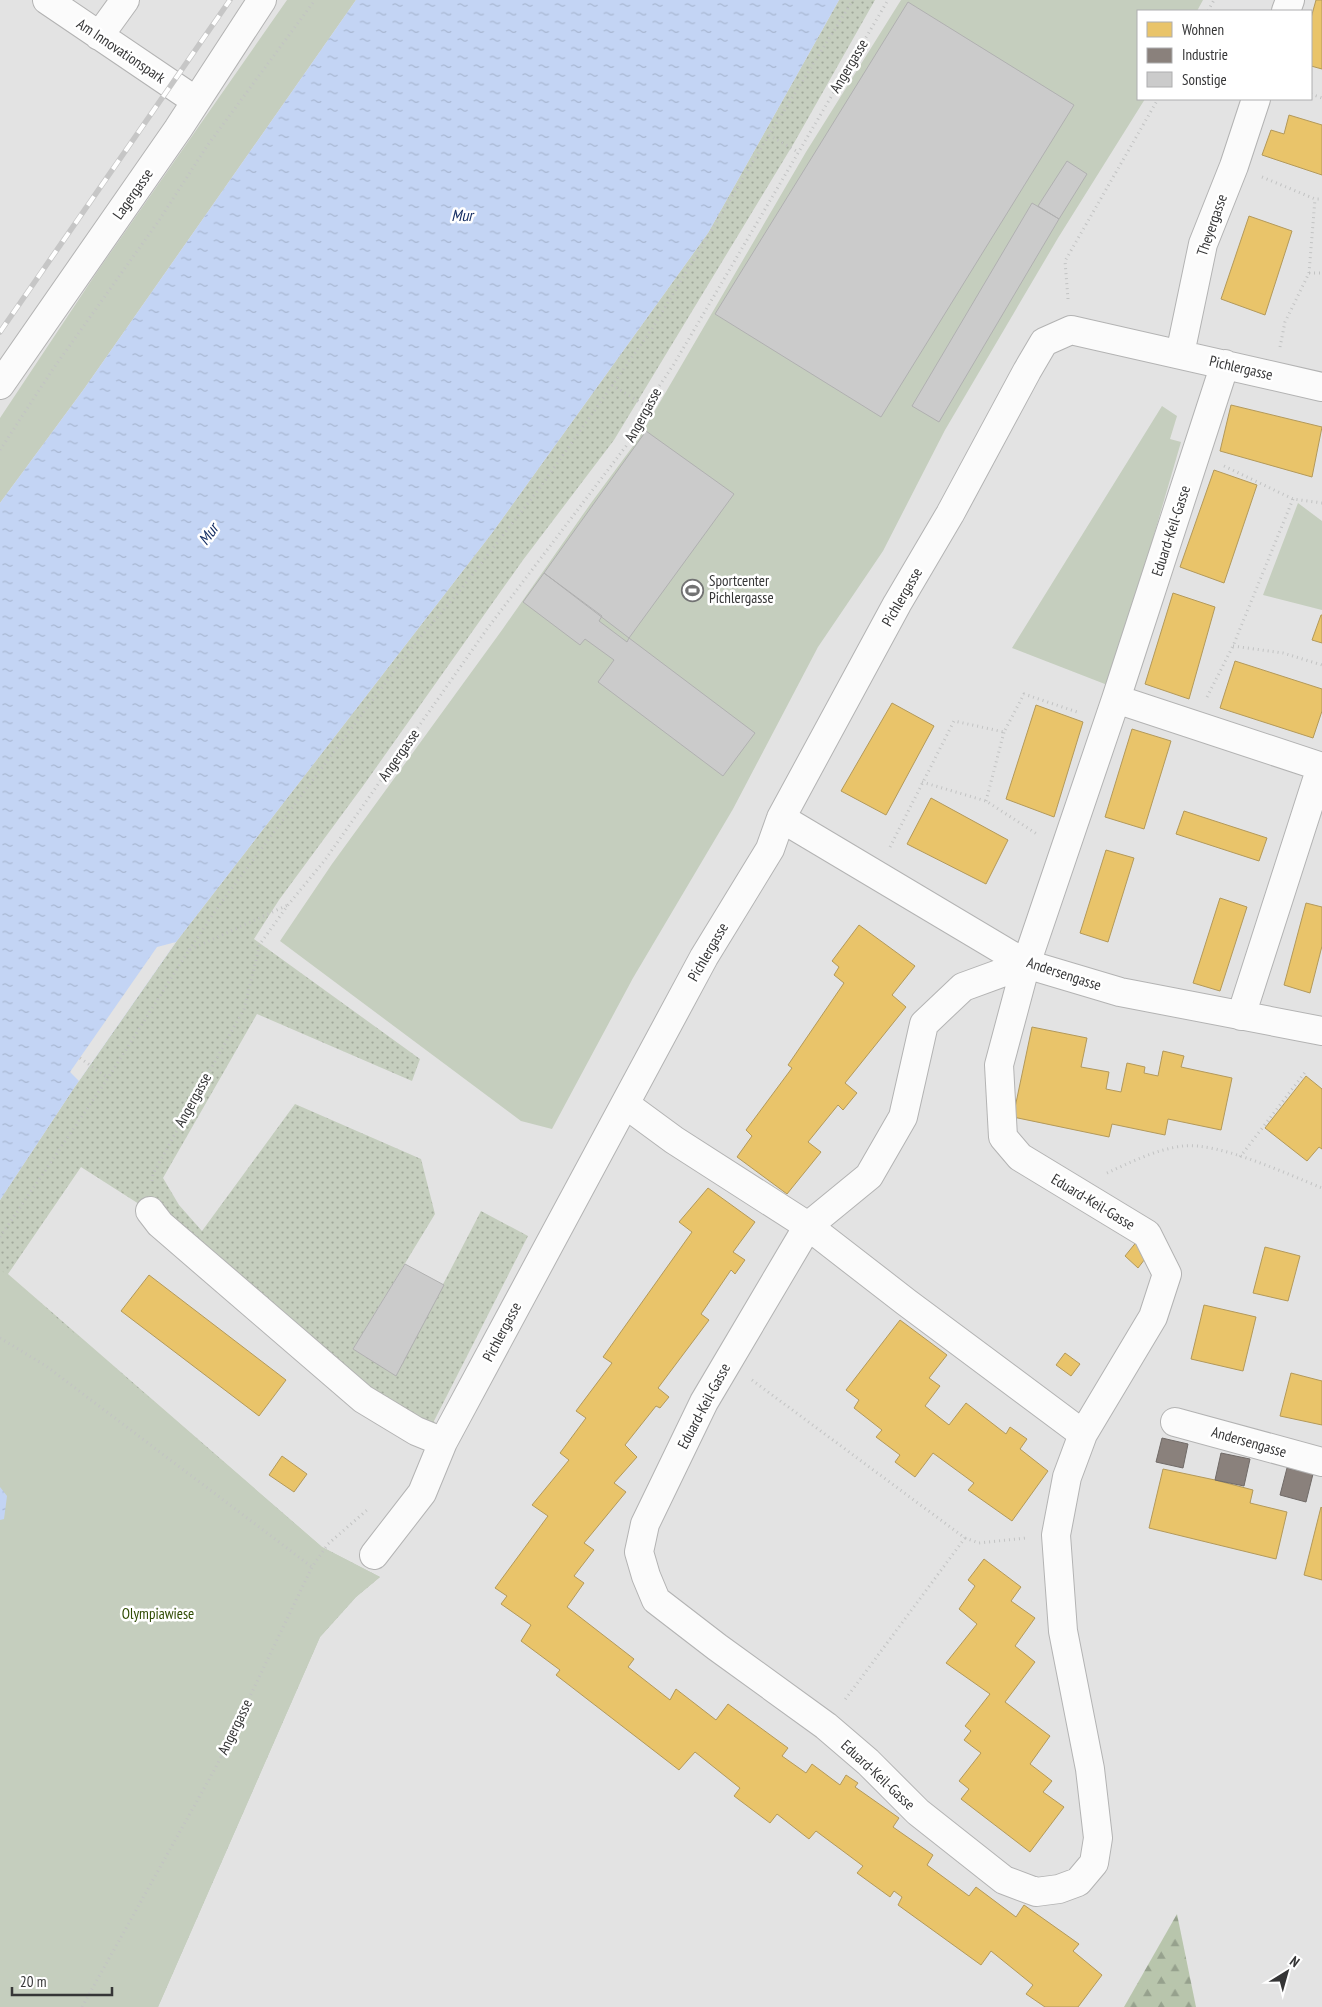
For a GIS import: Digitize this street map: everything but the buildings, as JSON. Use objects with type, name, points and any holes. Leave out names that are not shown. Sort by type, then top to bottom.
[{"type":"street","name":"Am Innovationspark","points":[[47,0],[196,101]]},
{"type":"street","points":[[99,36],[125,0]]},
{"type":"street","name":"Lagergasse","points":[[0,385],[196,101],[262,0]]},
{"type":"street","name":"Theyergasse","points":[[1180,354],[1203,244],[1234,166],[1256,100]]},
{"type":"street","name":"Pichlergasse","points":[[374,1556],[422,1493],[443,1442],[704,957],[770,849],[781,818],[897,604],[950,514],[1044,342],[1071,330],[1322,387]]},
{"type":"street","name":"Eduard-Keil-Gasse","points":[[1026,964],[963,987],[924,1024],[903,1117],[869,1176],[808,1226],[704,1402],[645,1524],[640,1552],[646,1576],[656,1600],[826,1726],[868,1762],[918,1812],[1004,1880],[1036,1892],[1059,1889],[1078,1882],[1094,1863],[1098,1838],[1090,1769],[1063,1631],[1056,1535],[1067,1477],[1083,1434],[1153,1317],[1167,1274],[1147,1234],[1020,1157],[1003,1137],[999,1065],[1026,964],[1112,710],[1225,364]]},
{"type":"street","points":[[1112,710],[1194,724],[1322,767],[1241,1016]]},
{"type":"street","name":"Andersengasse","points":[[781,818],[1026,964],[1120,992],[1322,1030]]},
{"type":"street","points":[[625,1104],[674,1140],[808,1226],[1083,1434]]},
{"type":"street","points":[[150,1212],[160,1224],[363,1399],[416,1430],[443,1442]]},
{"type":"street","name":"Andersengasse","points":[[1175,1422],[1322,1462]]},
{"type":"path","points":[[0,450],[52,369],[160,219],[207,146],[315,0]]},
{"type":"path","points":[[0,1237],[108,1078],[218,907],[407,654],[462,588],[539,488],[652,329],[768,135],[853,0]]},
{"type":"path","name":"Angergasse","points":[[150,1212],[153,1174],[244,1009],[260,944],[288,905],[325,860],[487,630],[636,433],[646,406],[674,364],[888,0]]},
{"type":"path","points":[[1071,330],[1065,261],[1157,100]]},
{"type":"path","points":[[768,135],[798,152]]},
{"type":"path","points":[[1234,166],[1315,199],[1322,199]]},
{"type":"path","points":[[1274,375],[1285,322],[1309,273],[1315,199]]},
{"type":"path","points":[[1309,273],[1322,273]]},
{"type":"path","points":[[612,385],[646,406]]},
{"type":"path","points":[[1196,453],[1293,499],[1322,503]]},
{"type":"path","points":[[1194,724],[1233,646],[1293,499]]},
{"type":"path","points":[[1233,646],[1283,653],[1322,665]]},
{"type":"path","points":[[986,802],[1004,732],[1024,694],[1112,710]]},
{"type":"path","points":[[876,875],[954,721],[1004,732]]},
{"type":"path","points":[[922,782],[986,802],[1065,851]]},
{"type":"path","points":[[189,950],[288,905]]},
{"type":"path","points":[[80,1058],[108,1078]]},
{"type":"path","points":[[1240,1157],[1306,1071]]},
{"type":"path","points":[[1082,1195],[1087,1188],[1105,1174],[1143,1157],[1184,1146],[1216,1148],[1322,1188]]},
{"type":"path","points":[[0,1338],[46,1366],[312,1567]]},
{"type":"path","points":[[728,1362],[965,1538],[979,1543],[1056,1535]]},
{"type":"path","name":"Angergasse","points":[[82,2007],[216,1767],[312,1567],[328,1544],[369,1508]]},
{"type":"path","points":[[826,1726],[965,1538]]},
{"type":"green space","points":[[287,0],[356,0],[84,389],[0,503],[0,418],[97,272]]},
{"type":"green space","points":[[839,0],[875,0],[794,143],[614,440],[523,560],[363,786],[279,900],[254,939],[420,1059],[412,1081],[257,1014],[163,1178],[179,1205],[202,1231],[295,1104],[421,1159],[435,1214],[353,1349],[396,1375],[481,1211],[528,1236],[434,1421],[443,1442],[416,1431],[150,1211],[81,1167],[8,1274],[322,1547],[380,1577],[356,1597],[320,1637],[158,2007],[0,2007],[0,1200],[74,1088],[176,942],[492,533],[708,233]]},
{"type":"green space","name":"Sportcenter Pichlergasse","points":[[901,0],[1203,0],[1198,10],[1137,10],[1137,100],[1144,100],[1058,238],[945,430],[883,551],[818,647],[733,809],[633,978],[552,1129],[521,1121],[280,941],[332,864],[639,438],[806,152]]},
{"type":"green space","points":[[1162,406],[1177,416],[1170,439],[1181,442],[1110,686],[1012,648]]},
{"type":"green space","points":[[1298,503],[1322,521],[1322,610],[1263,595]]},
{"type":"green space","name":"Olympiawiese","points":[[0,1269],[322,1547],[380,1577],[356,1597],[320,1637],[158,2007],[0,2007]]},
{"type":"green space","points":[[1177,1914],[1196,2007],[1124,2007]]},
{"type":"water","name":"Mur","points":[[356,0],[839,0],[708,233],[492,533],[176,942],[74,1088],[0,1200],[0,503],[84,389]]},
{"type":"water","points":[[0,1487],[7,1496],[4,1519],[0,1520]]},
{"type":"pier","points":[[176,942],[79,1081],[70,1072],[157,947]]},
{"type":"railway","points":[[0,332],[230,0]]},
{"type":"place","name":"Sportcenter Pichlergasse","points":[[693,590]]}]
